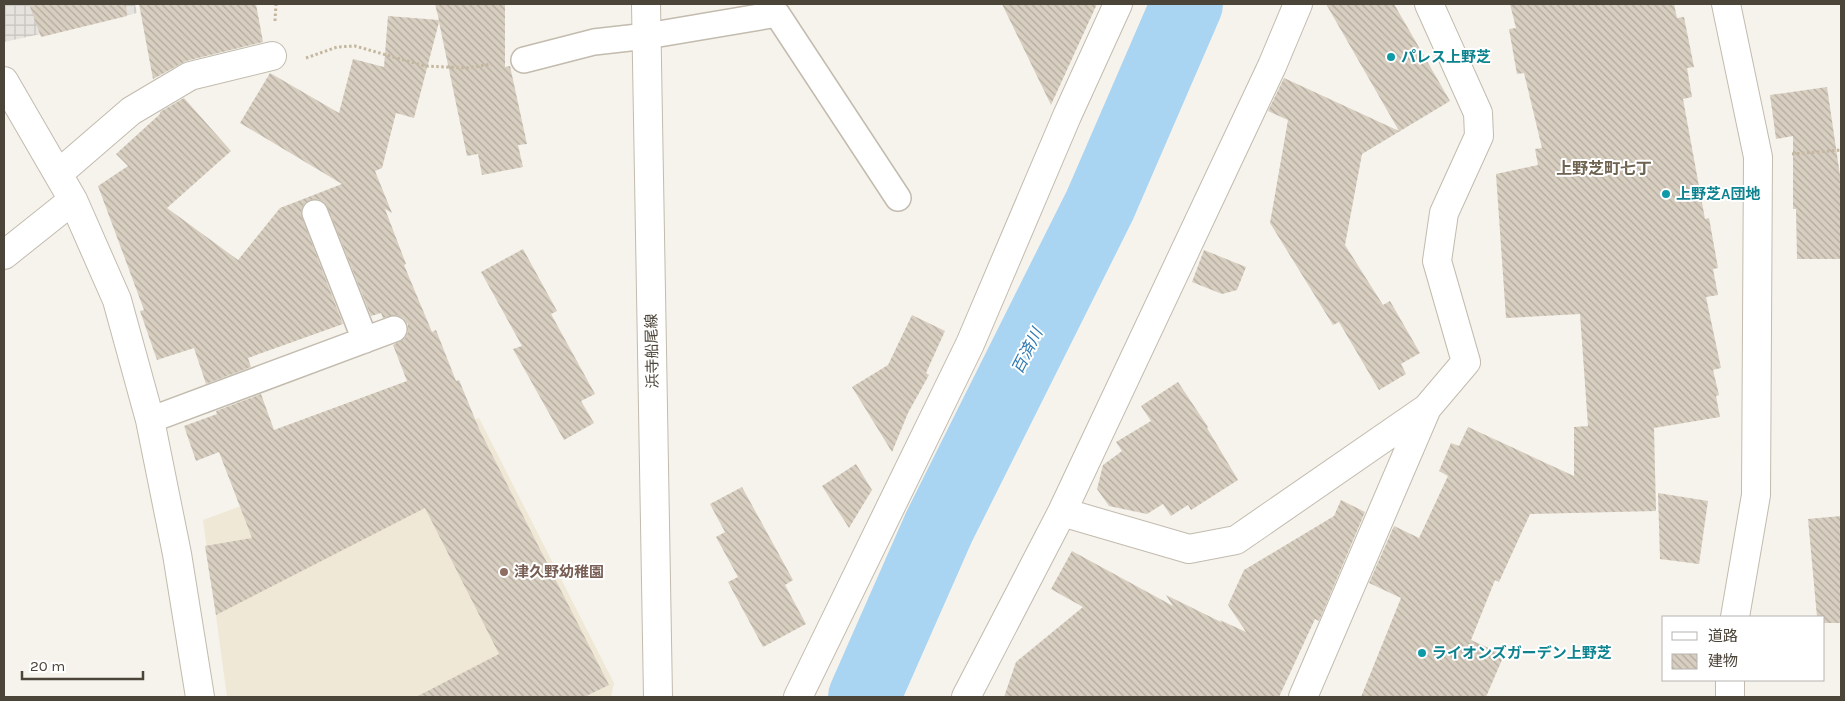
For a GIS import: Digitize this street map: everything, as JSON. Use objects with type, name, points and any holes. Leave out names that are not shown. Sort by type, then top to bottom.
[{"type":"street","name":"浜寺船尾線","points":[[646,4],[658,697]]},
{"type":"street","points":[[798,697],[970,344],[1067,116],[1118,4]]},
{"type":"street","points":[[966,697],[1062,512],[1272,66],[1298,4]]},
{"type":"street","points":[[1062,512],[1189,549],[1236,540],[1427,408],[1466,362],[1437,261],[1444,213],[1479,136],[1478,113],[1430,4]]},
{"type":"street","points":[[1726,4],[1758,156],[1756,495],[1735,616]]},
{"type":"street","points":[[58,174],[131,111],[190,76],[272,56]]},
{"type":"street","points":[[4,81],[73,200],[116,300],[150,420],[177,554],[200,697]]},
{"type":"street","points":[[4,255],[73,200]]},
{"type":"street","points":[[1303,697],[1427,408]]},
{"type":"street","points":[[1730,681],[1730,697]]},
{"type":"lane","points":[[524,60],[594,42],[647,36],[777,14],[898,198]]},
{"type":"lane","points":[[314,213],[365,340]]},
{"type":"lane","points":[[150,420],[394,329]]},
{"type":"path","points":[[272,56],[296,62],[337,47],[355,46],[425,66],[467,68],[524,60]]},
{"type":"path","points":[[1758,156],[1841,150]]},
{"type":"shaded area","points":[[4,4],[135,4],[137,13],[4,42]]},
{"type":"shaded area","points":[[479,418],[614,683],[611,697],[227,697],[203,520]]},
{"type":"building","points":[[29,4],[126,4],[127,16],[41,37]]},
{"type":"building","points":[[139,4],[256,4],[263,42],[186,61],[153,79]]},
{"type":"building","points":[[435,4],[505,4],[505,67],[510,66],[527,144],[518,145],[523,167],[482,175],[478,154],[467,156],[439,22],[414,118],[396,113],[382,168],[375,171],[392,213],[385,209],[406,264],[404,265],[432,332],[436,330],[456,381],[459,380],[480,431],[609,685],[584,697],[416,697],[499,654],[425,508],[216,615],[205,546],[252,538],[219,452],[196,461],[184,426],[217,414],[216,411],[261,394],[274,430],[407,381],[393,345],[405,338],[408,332],[408,324],[397,315],[383,318],[381,313],[371,316],[328,208],[324,202],[318,199],[310,200],[304,204],[301,211],[302,218],[343,324],[248,358],[251,367],[206,384],[194,348],[157,360],[140,311],[144,310],[98,186],[128,166],[116,154],[160,112],[184,98],[231,151],[167,208],[238,260],[280,208],[342,184],[240,123],[270,73],[339,113],[353,59],[384,67],[388,16],[439,20]]},
{"type":"building","points":[[1002,4],[1097,4],[1051,105]]},
{"type":"building","points":[[1326,4],[1394,4],[1450,101],[1362,154],[1345,245],[1383,305],[1390,301],[1420,353],[1401,364],[1406,374],[1379,390],[1339,322],[1333,325],[1270,223],[1288,120],[1268,111],[1284,78],[1399,131]]},
{"type":"building","points":[[1510,4],[1674,4],[1677,18],[1684,17],[1694,67],[1687,68],[1692,97],[1683,99],[1705,219],[1709,218],[1718,268],[1713,269],[1718,295],[1706,297],[1721,368],[1713,370],[1719,395],[1716,396],[1720,417],[1654,428],[1656,511],[1530,514],[1499,582],[1495,580],[1471,640],[1504,655],[1486,697],[1361,697],[1401,598],[1369,583],[1394,526],[1419,538],[1448,476],[1439,471],[1451,443],[1459,446],[1468,427],[1574,476],[1574,427],[1588,426],[1580,314],[1506,318],[1496,174],[1538,165],[1535,149],[1542,148],[1524,73],[1517,74],[1509,29],[1516,28]]},
{"type":"building","points":[[1827,87],[1841,182],[1841,259],[1797,259],[1796,209],[1793,209],[1793,136],[1776,139],[1770,95]]},
{"type":"building","points":[[523,249],[557,311],[551,314],[595,394],[581,401],[594,423],[564,440],[513,349],[522,346],[481,272]]},
{"type":"building","points":[[1204,250],[1246,267],[1237,290],[1222,294],[1192,282]]},
{"type":"building","points":[[912,315],[945,331],[926,373],[929,375],[908,413],[892,452],[852,387],[888,365]]},
{"type":"building","points":[[1178,382],[1208,427],[1238,480],[1191,510],[1188,505],[1171,516],[1163,504],[1147,514],[1109,506],[1097,489],[1103,465],[1122,451],[1116,442],[1151,421],[1141,406]]},
{"type":"building","points":[[856,464],[872,490],[849,528],[822,486]]},
{"type":"building","points":[[742,487],[793,580],[785,585],[806,624],[763,647],[728,582],[738,577],[716,537],[725,532],[710,504]]},
{"type":"building","points":[[1658,493],[1708,501],[1699,564],[1660,559]]},
{"type":"building","points":[[1341,500],[1365,512],[1319,621],[1315,619],[1279,697],[1004,697],[1016,662],[1083,607],[1051,589],[1072,551],[1173,606],[1166,595],[1246,632],[1228,605],[1244,570],[1334,516]]},
{"type":"building","points":[[1841,516],[1841,623],[1825,623],[1825,616],[1817,616],[1808,519]]},
{"type":"waterway","name":"百済川","points":[[864,697],[939,527],[1100,205],[1187,4]]},
{"type":"place","name":"パレス上野芝","points":[[1391,57]]},
{"type":"place","name":"上野芝A団地","points":[[1666,194]]},
{"type":"place","name":"津久野幼稚園","points":[[504,572]]},
{"type":"place","name":"ライオンズガーデン上野芝","points":[[1422,653]]},
{"type":"district","name":"上野芝町七丁","points":[[1604,168]]}]
